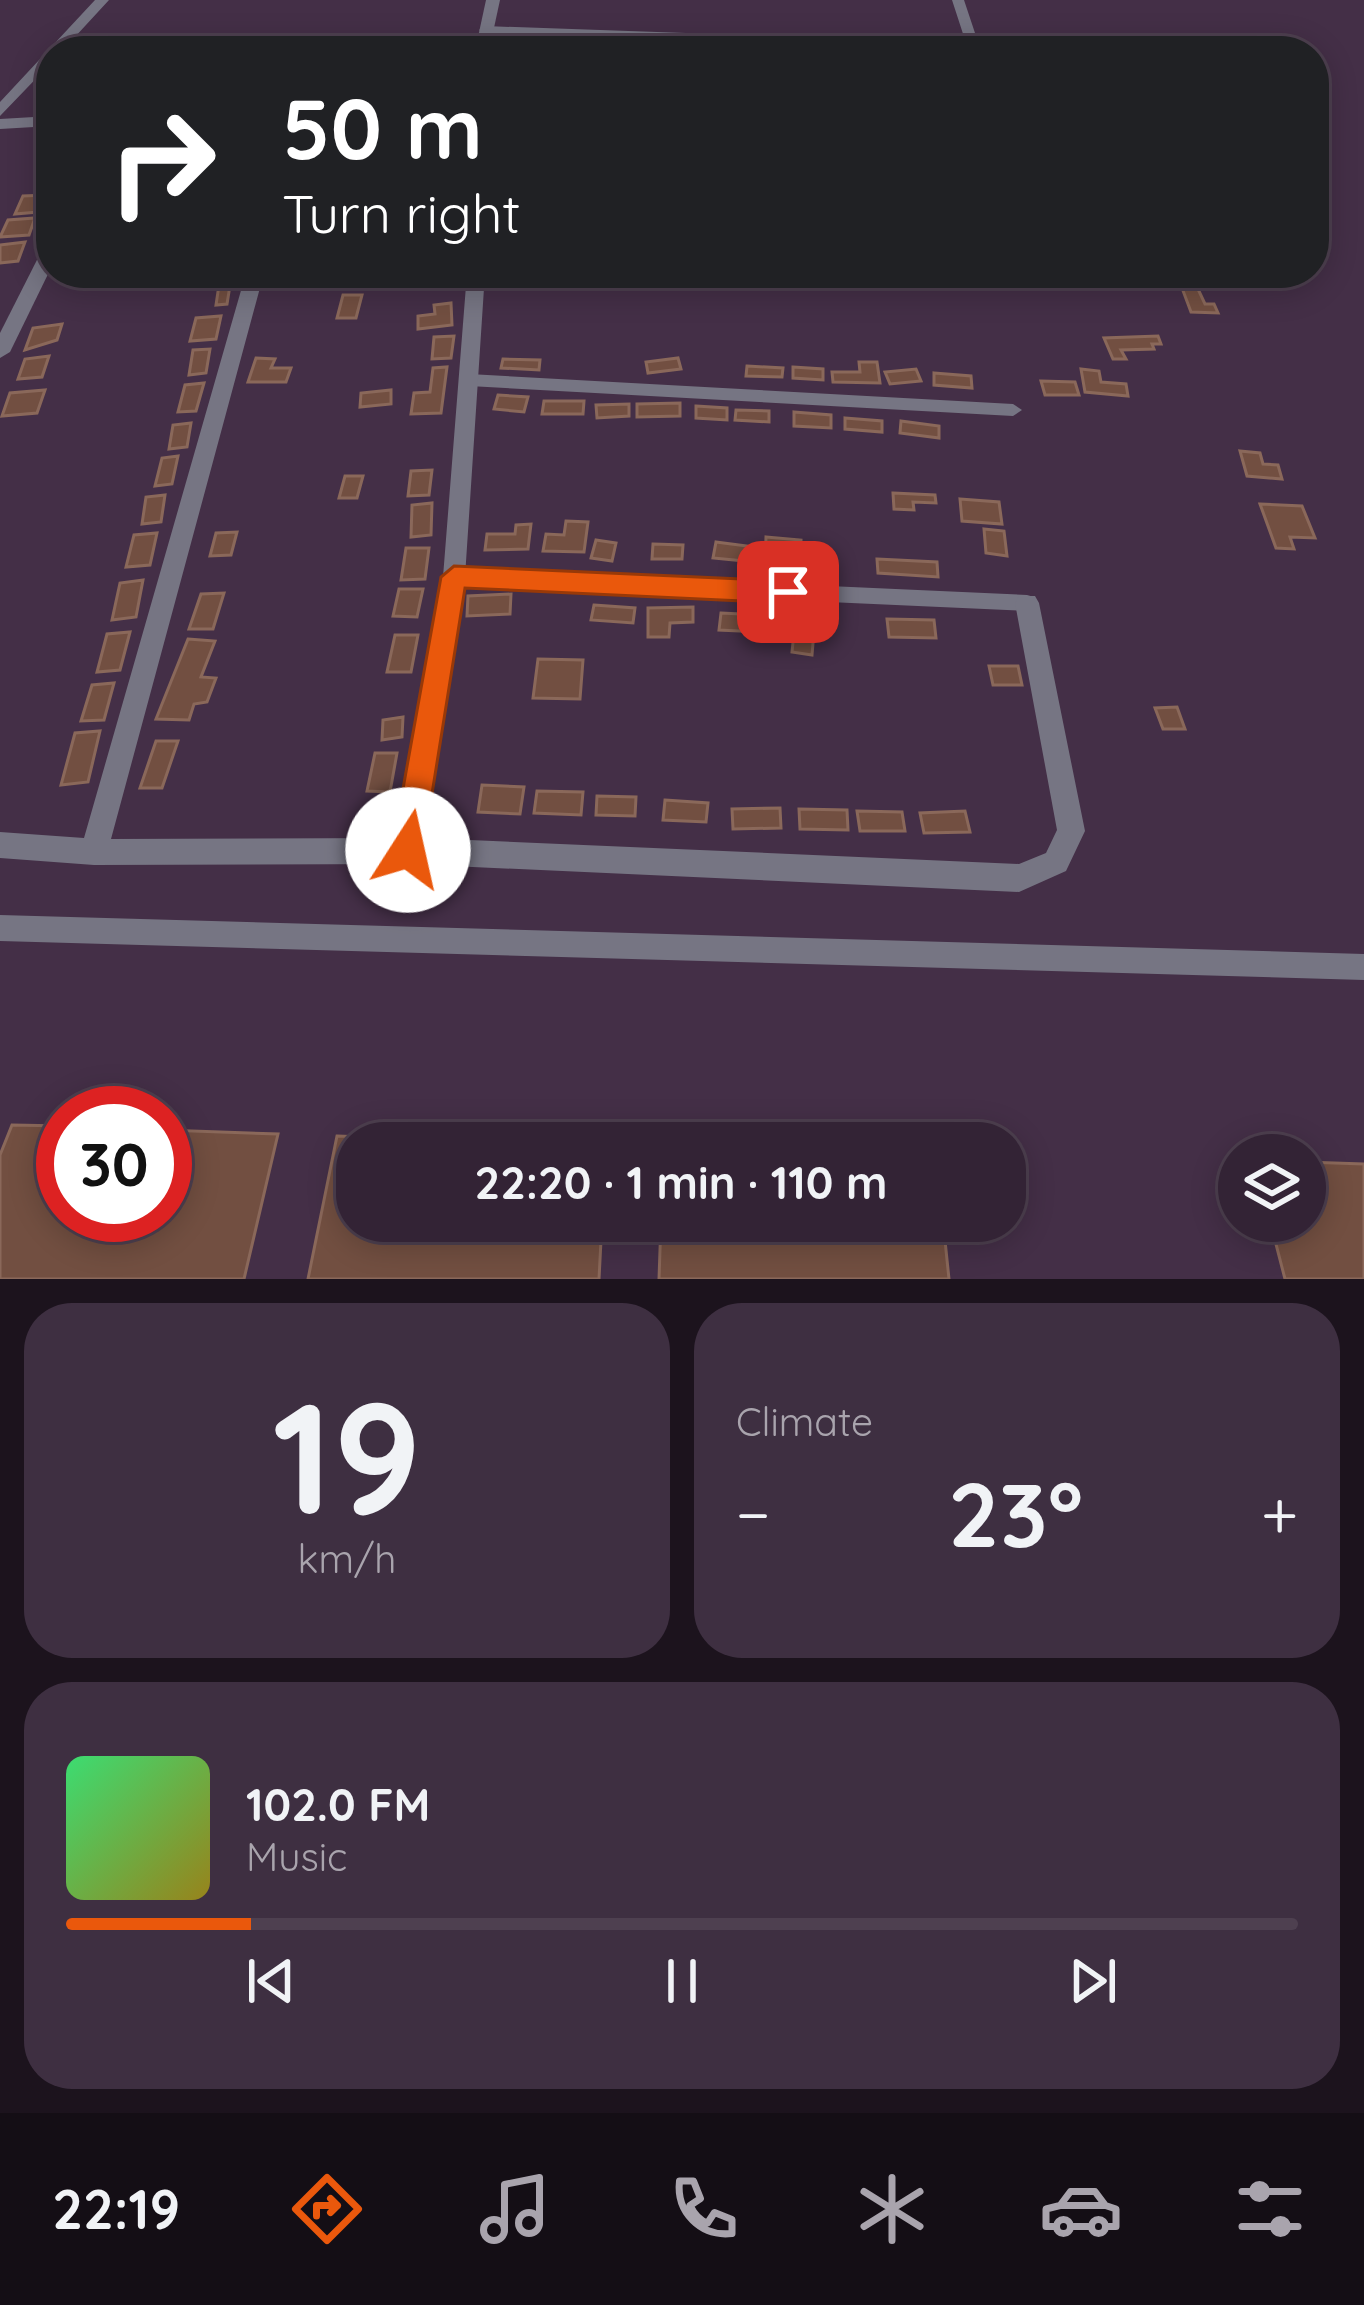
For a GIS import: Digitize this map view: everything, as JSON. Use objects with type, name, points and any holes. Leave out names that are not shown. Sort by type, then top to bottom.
[{"type":"street","points":[[68,36],[102,0]]},
{"type":"street","points":[[484,36],[493,0]]},
{"type":"street","points":[[0,111],[36,71]]},
{"type":"street","points":[[0,124],[36,122]]},
{"type":"street","points":[[0,352],[36,280]]},
{"type":"street","points":[[94,852],[251,288]]},
{"type":"street","points":[[408,850],[454,577],[475,288]]},
{"type":"street","points":[[0,845],[94,852],[408,850],[1019,878],[1056,862],[1071,830],[1027,603]]},
{"type":"lane","points":[[958,0],[970,36]]},
{"type":"lane","points":[[485,30],[639,36]]},
{"type":"lane","points":[[469,380],[1013,410]]},
{"type":"lane","points":[[454,577],[1027,603]]},
{"type":"lane","points":[[0,928],[1364,967]]},
{"type":"building","points":[[36,195],[36,212],[15,214],[23,196]]},
{"type":"building","points":[[35,218],[29,235],[0,237],[8,220]]},
{"type":"building","points":[[25,242],[18,261],[0,263],[0,245]]},
{"type":"building","points":[[219,288],[230,288],[227,304],[216,305]]},
{"type":"building","points":[[1182,288],[1198,289],[1205,304],[1214,304],[1218,313],[1191,312]]},
{"type":"building","points":[[343,295],[362,295],[356,318],[337,318]]},
{"type":"building","points":[[451,303],[452,325],[418,329],[418,316],[435,314],[434,305]]},
{"type":"building","points":[[221,316],[216,339],[190,341],[196,318]]},
{"type":"building","points":[[62,324],[57,340],[25,350],[33,328]]},
{"type":"building","points":[[454,336],[451,358],[432,359],[434,337]]},
{"type":"building","points":[[1158,336],[1161,344],[1152,344],[1154,349],[1121,350],[1126,359],[1113,359],[1104,338]]},
{"type":"building","points":[[210,349],[206,373],[189,375],[193,350]]},
{"type":"building","points":[[49,356],[42,377],[18,379],[25,359]]},
{"type":"building","points":[[256,358],[275,359],[271,368],[291,368],[286,382],[248,382]]},
{"type":"building","points":[[678,358],[681,369],[648,373],[646,362]]},
{"type":"building","points":[[503,359],[540,360],[539,370],[501,368]]},
{"type":"building","points":[[859,362],[877,362],[880,383],[833,382],[832,372],[860,372]]},
{"type":"building","points":[[747,366],[783,368],[782,377],[746,376]]},
{"type":"building","points":[[447,367],[441,413],[411,414],[414,393],[430,392],[433,368]]},
{"type":"building","points":[[793,367],[823,369],[823,380],[793,378]]},
{"type":"building","points":[[916,369],[921,381],[890,384],[885,372]]},
{"type":"building","points":[[1081,369],[1099,371],[1101,382],[1126,384],[1128,396],[1085,392]]},
{"type":"building","points":[[934,373],[971,376],[972,388],[934,385]]},
{"type":"building","points":[[1041,381],[1075,382],[1079,395],[1045,395]]},
{"type":"building","points":[[204,383],[196,411],[178,412],[185,385]]},
{"type":"building","points":[[45,390],[37,413],[2,416],[10,393]]},
{"type":"building","points":[[391,390],[391,404],[360,407],[361,393]]},
{"type":"building","points":[[498,395],[528,397],[524,412],[494,409]]},
{"type":"building","points":[[544,401],[584,401],[583,414],[542,414]]},
{"type":"building","points":[[680,403],[680,416],[637,417],[637,404]]},
{"type":"building","points":[[629,404],[629,416],[597,418],[596,405]]},
{"type":"building","points":[[696,406],[727,408],[727,420],[696,418]]},
{"type":"building","points":[[736,410],[769,411],[769,422],[735,420]]},
{"type":"building","points":[[794,412],[831,415],[831,428],[794,426]]},
{"type":"building","points":[[845,418],[882,421],[882,432],[845,429]]},
{"type":"building","points":[[901,421],[939,426],[939,438],[900,433]]},
{"type":"building","points":[[191,423],[187,447],[169,449],[173,425]]},
{"type":"building","points":[[1240,451],[1260,453],[1263,464],[1278,465],[1282,479],[1247,476]]},
{"type":"building","points":[[178,456],[172,484],[155,486],[162,458]]},
{"type":"building","points":[[432,470],[429,495],[408,496],[411,471]]},
{"type":"building","points":[[345,476],[363,476],[357,498],[339,498]]},
{"type":"building","points":[[893,493],[935,495],[936,503],[913,502],[914,510],[894,509]]},
{"type":"building","points":[[165,495],[161,522],[142,524],[146,497]]},
{"type":"building","points":[[960,499],[999,502],[1002,524],[962,521]]},
{"type":"building","points":[[432,503],[431,535],[411,537],[412,505]]},
{"type":"building","points":[[1260,504],[1302,506],[1315,538],[1290,537],[1294,549],[1276,548]]},
{"type":"building","points":[[566,521],[588,522],[584,552],[543,551],[546,534],[564,535]]},
{"type":"building","points":[[531,524],[528,549],[485,550],[487,534],[515,534],[516,525]]},
{"type":"building","points":[[984,529],[1004,531],[1007,556],[986,553]]},
{"type":"building","points":[[237,532],[231,555],[210,556],[216,533]]},
{"type":"building","points":[[157,533],[150,565],[126,567],[134,535]]},
{"type":"building","points":[[766,537],[801,540],[800,566],[765,562]]},
{"type":"building","points":[[596,540],[616,543],[612,561],[591,558]]},
{"type":"building","points":[[716,542],[747,546],[745,561],[713,558]]},
{"type":"building","points":[[653,544],[683,545],[682,559],[652,559]]},
{"type":"building","points":[[406,548],[429,548],[425,579],[401,580]]},
{"type":"building","points":[[877,559],[937,562],[938,577],[878,573]]},
{"type":"building","points":[[143,580],[136,617],[112,620],[120,583]]},
{"type":"building","points":[[399,589],[423,589],[417,617],[393,616]]},
{"type":"building","points":[[224,593],[213,629],[189,629],[201,594]]},
{"type":"building","points":[[511,594],[510,614],[467,616],[468,596]]},
{"type":"building","points":[[594,605],[635,608],[633,623],[591,620]]},
{"type":"building","points":[[693,607],[693,622],[670,623],[669,637],[648,637],[648,608]]},
{"type":"building","points":[[721,613],[760,615],[760,632],[719,630]]},
{"type":"building","points":[[772,615],[815,620],[812,655],[792,652],[794,633],[770,630]]},
{"type":"building","points":[[887,619],[934,620],[936,638],[889,637]]},
{"type":"building","points":[[130,632],[120,670],[97,672],[107,634]]},
{"type":"building","points":[[395,635],[418,635],[411,672],[387,672]]},
{"type":"building","points":[[188,639],[215,641],[201,677],[216,678],[207,702],[194,704],[189,720],[156,719]]},
{"type":"building","points":[[538,659],[583,660],[580,699],[533,698]]},
{"type":"building","points":[[989,666],[1018,666],[1022,685],[993,685]]},
{"type":"building","points":[[114,683],[104,720],[81,721],[92,685]]},
{"type":"building","points":[[1177,707],[1185,729],[1163,729],[1155,708]]},
{"type":"building","points":[[403,717],[402,737],[382,740],[383,720]]},
{"type":"building","points":[[100,731],[88,782],[61,785],[75,733]]},
{"type":"building","points":[[156,741],[178,741],[162,788],[140,788]]},
{"type":"building","points":[[375,753],[397,753],[390,792],[367,791]]},
{"type":"building","points":[[482,785],[524,787],[520,814],[478,812]]},
{"type":"building","points":[[537,791],[583,792],[581,815],[534,813]]},
{"type":"building","points":[[597,796],[636,797],[635,816],[596,815]]},
{"type":"building","points":[[665,800],[708,803],[706,822],[663,820]]},
{"type":"building","points":[[780,808],[781,828],[733,829],[732,809]]},
{"type":"building","points":[[799,809],[847,810],[848,830],[800,829]]},
{"type":"building","points":[[857,811],[902,812],[905,831],[860,831]]},
{"type":"building","points":[[965,811],[970,832],[924,833],[920,813]]},
{"type":"building","points":[[12,1125],[36,1125],[36,1242],[192,1242],[192,1131],[278,1134],[244,1279],[0,1279],[0,1155]]},
{"type":"building","points":[[336,1141],[336,1242],[601,1242],[599,1279],[308,1279]]},
{"type":"building","points":[[1326,1163],[1364,1164],[1364,1279],[1285,1279],[1275,1242],[1326,1242]]},
{"type":"building","points":[[660,1242],[945,1242],[949,1279],[659,1279]]},
{"type":"route","points":[[408,850],[454,577],[788,592]]}]
